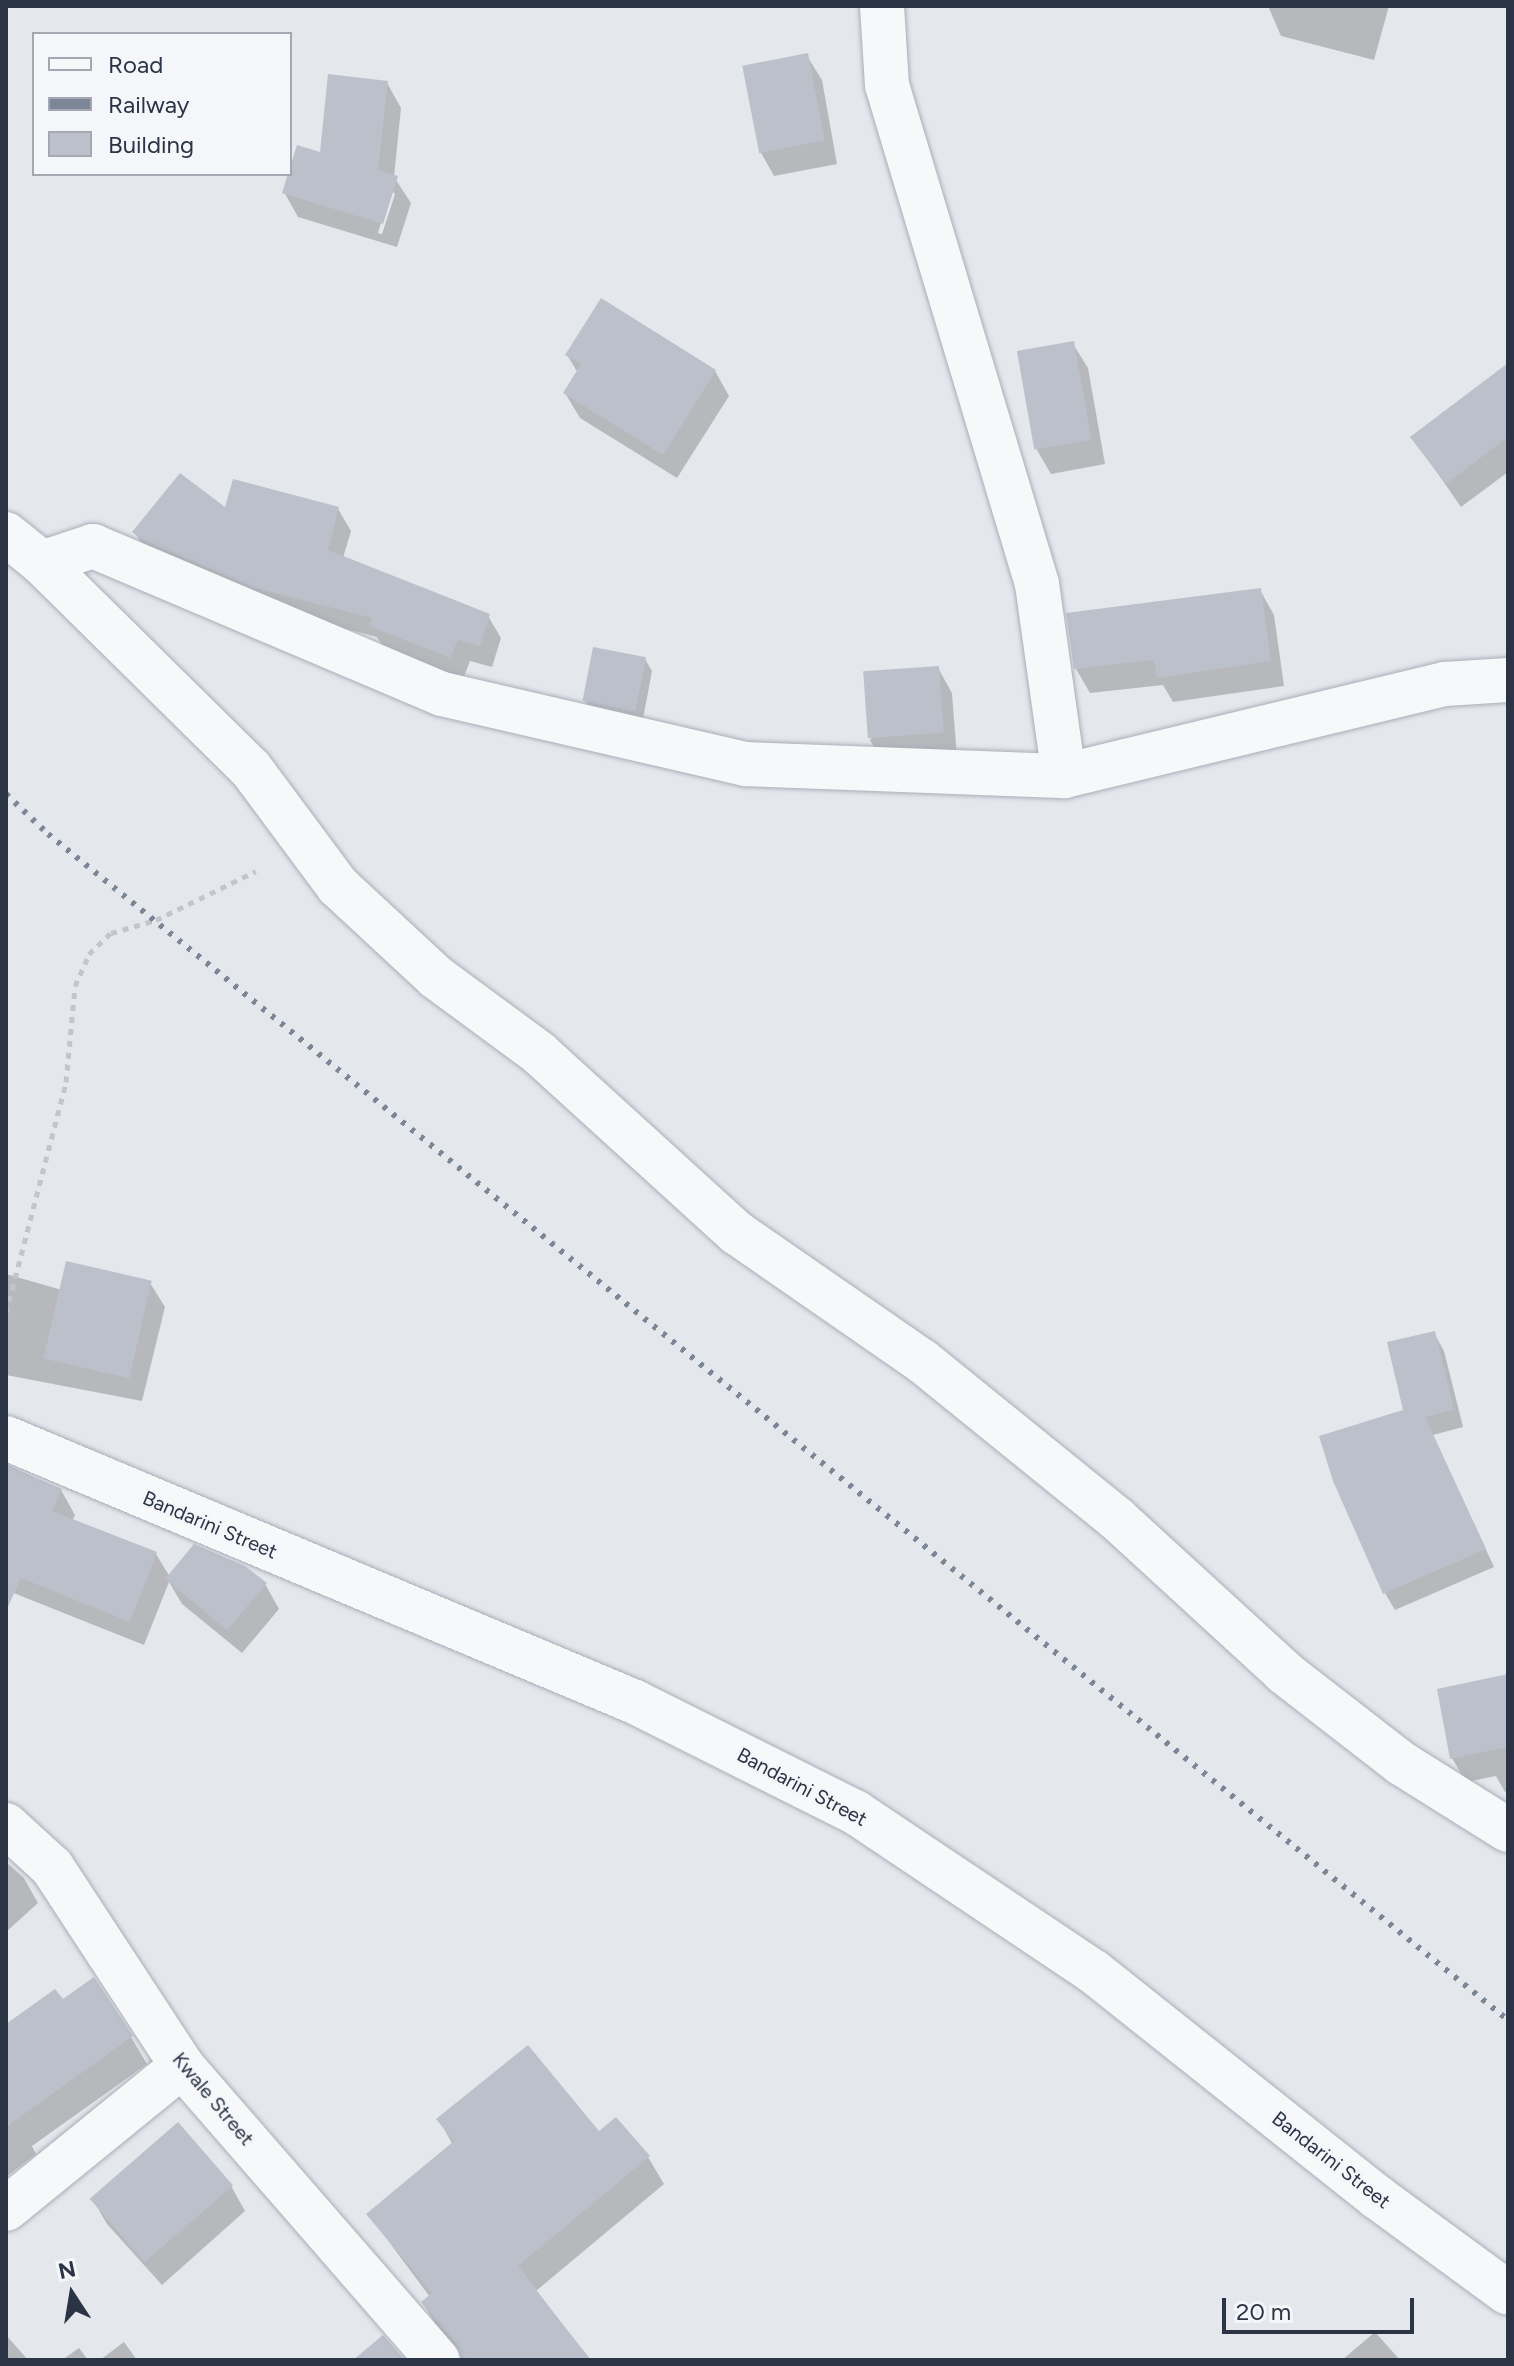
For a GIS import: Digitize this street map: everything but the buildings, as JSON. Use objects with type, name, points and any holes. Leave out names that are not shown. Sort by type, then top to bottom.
[{"type":"street","points":[[882,6],[887,85],[1037,584],[1064,776]]},
{"type":"street","points":[[6,534],[42,563],[251,769],[338,886],[436,977],[539,1053],[737,1233],[922,1361],[1116,1518],[1285,1673],[1401,1763],[1508,1830]]},
{"type":"street","points":[[42,563],[93,546],[442,694],[746,764],[1064,776],[1445,684],[1508,680]]},
{"type":"street","name":"Bandarini Street","points":[[6,1438],[635,1702],[855,1812],[1094,1972],[1377,2197],[1508,2293]]},
{"type":"street","name":"Kwale Street","points":[[6,1825],[52,1867],[182,2066],[438,2360]]},
{"type":"street","points":[[6,2209],[182,2066]]},
{"type":"path","points":[[6,1313],[66,1082],[75,986],[89,954],[111,933],[156,920],[252,874],[301,836]]},
{"type":"railway","points":[[6,794],[48,834],[1508,2020]]}]
